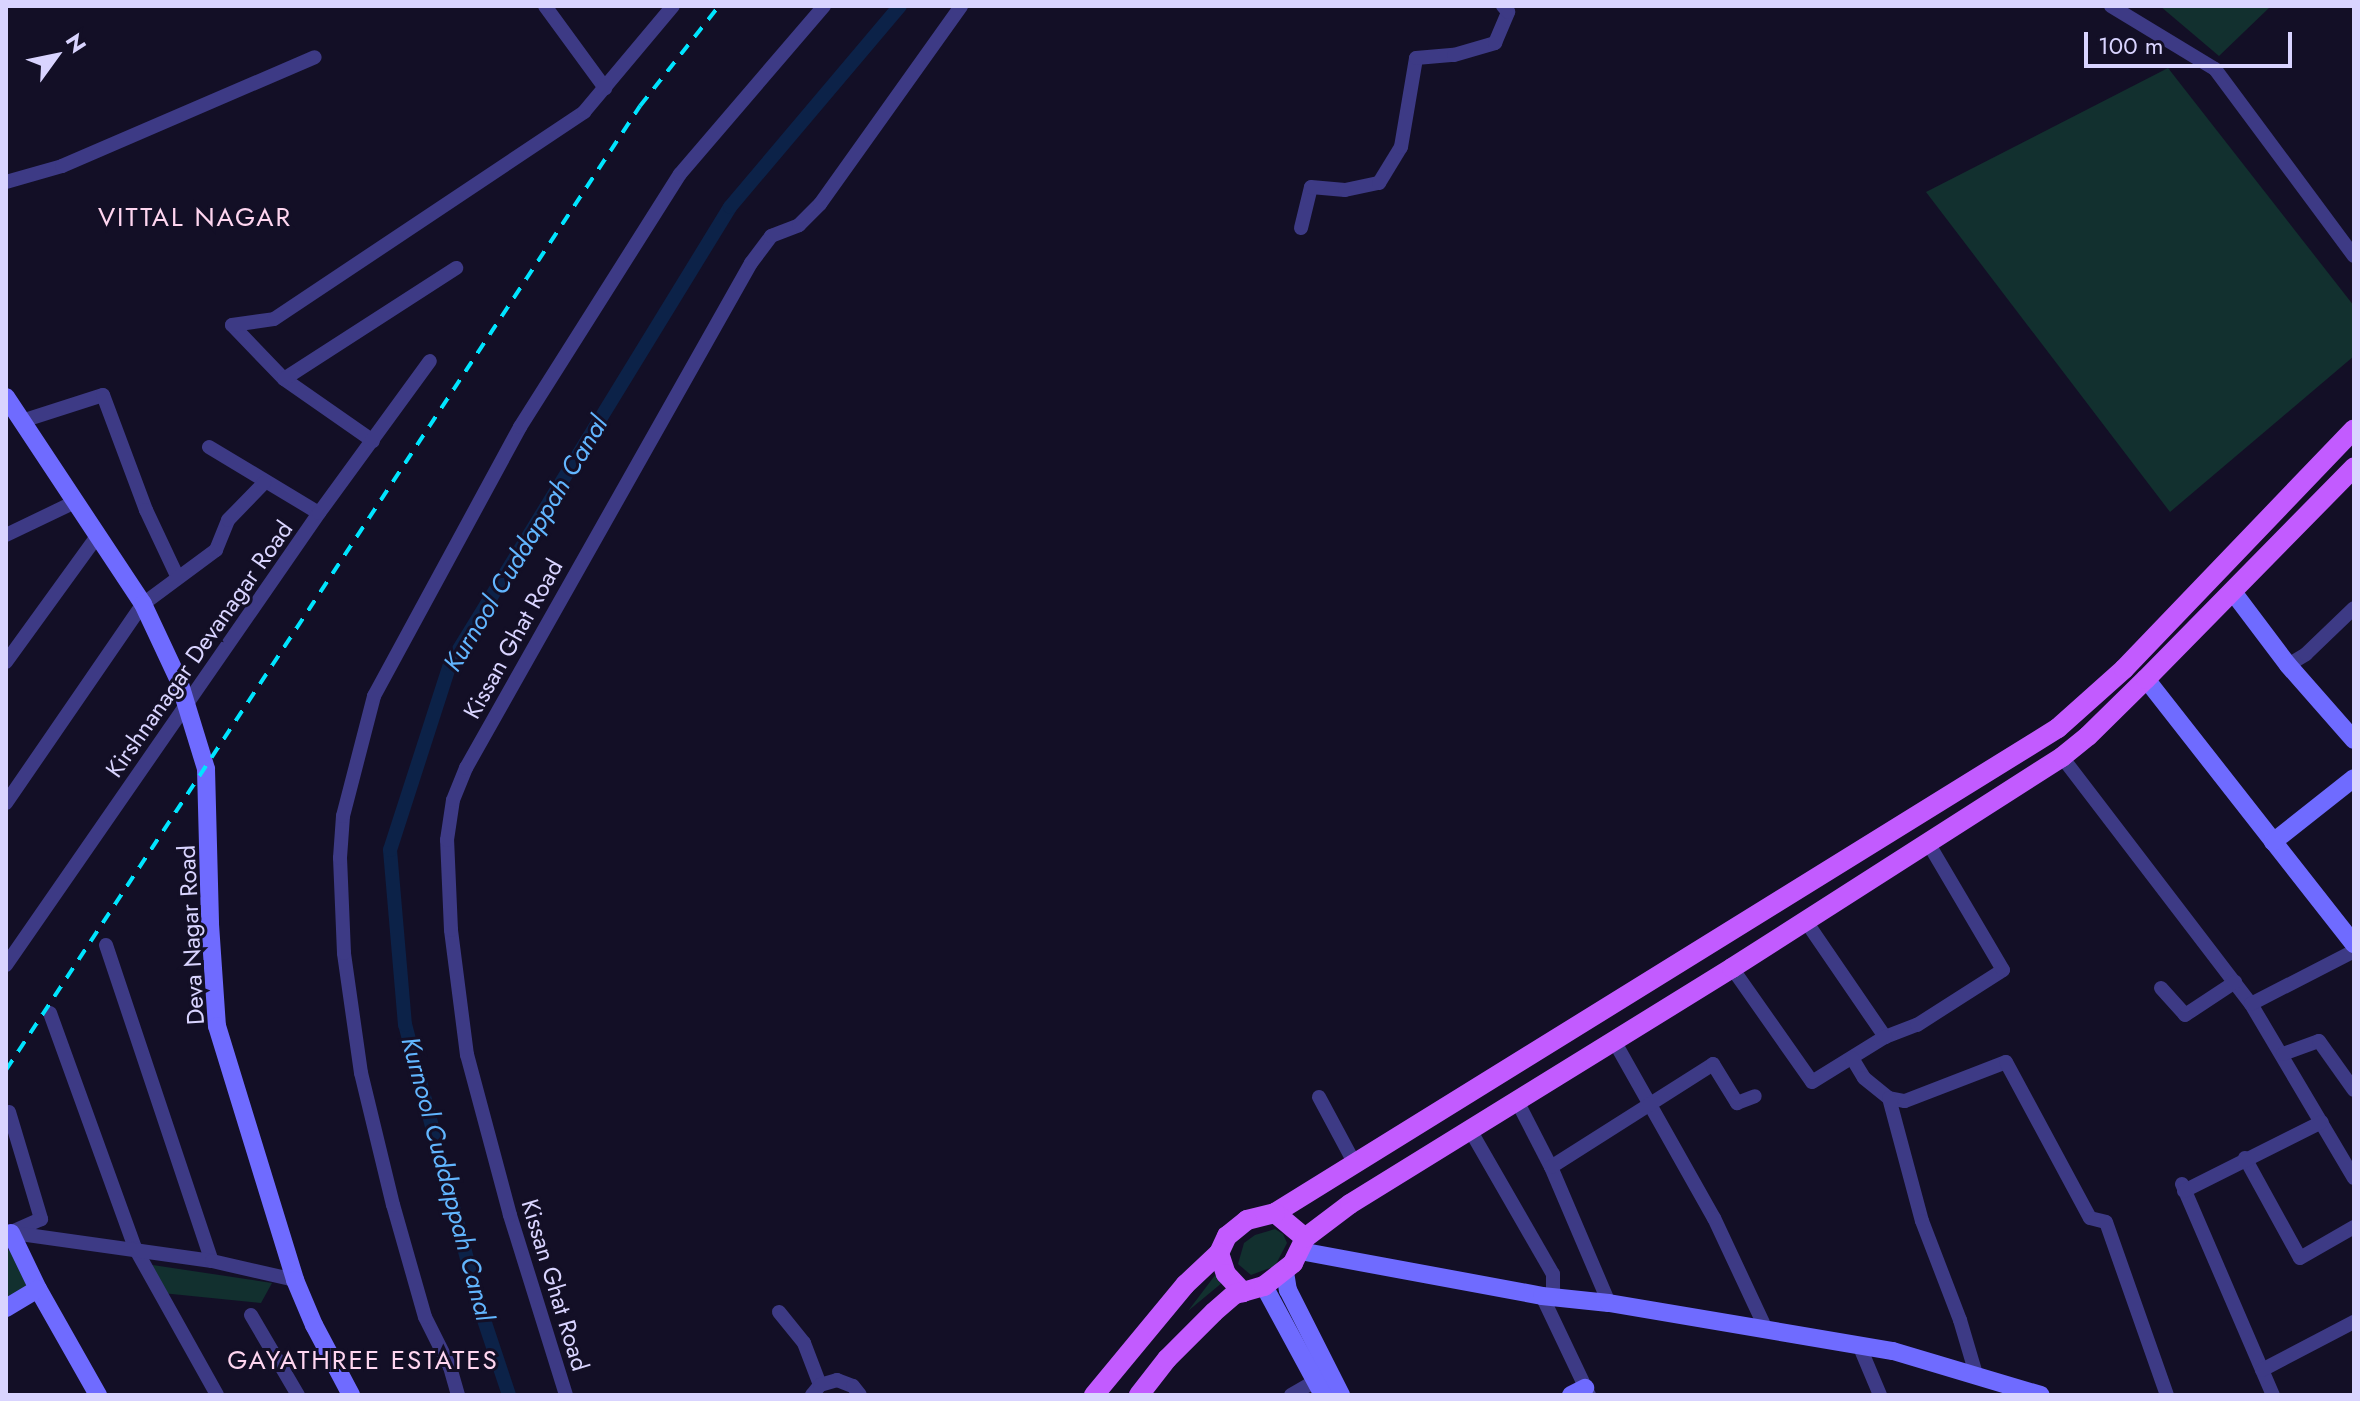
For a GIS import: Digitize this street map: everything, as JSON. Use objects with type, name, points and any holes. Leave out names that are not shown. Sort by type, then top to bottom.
[{"type":"main road","points":[[1094,1395],[1185,1285],[1219,1253],[1227,1236],[1247,1220],[1275,1213],[2058,728],[2130,663],[2354,429]]},
{"type":"main road","points":[[1139,1395],[1167,1359],[1214,1312],[1235,1294],[1264,1286],[1285,1272],[1303,1244],[1350,1204],[1732,968],[2062,757],[2146,679],[2354,467]]},
{"type":"main road","points":[[2130,663],[2146,679]]},
{"type":"main road","points":[[1275,1213],[1303,1244]]},
{"type":"main road","points":[[1219,1253],[1226,1274],[1243,1292]]},
{"type":"street","points":[[545,6],[605,88]]},
{"type":"street","points":[[373,441],[284,379],[232,325],[274,319],[584,112],[673,6]]},
{"type":"street","points":[[458,1395],[450,1367],[425,1317],[393,1205],[361,1073],[344,953],[340,858],[343,816],[374,696],[520,427],[680,174],[824,6]]},
{"type":"street","name":"Kissan Ghat Road","points":[[566,1395],[510,1215],[467,1055],[451,930],[447,840],[453,800],[466,768],[751,263],[771,236],[799,225],[820,204],[961,6]]},
{"type":"street","points":[[1301,228],[1311,187],[1345,190],[1379,183],[1401,147],[1416,58],[1454,55],[1495,43],[1508,12],[1503,6]]},
{"type":"street","points":[[2111,6],[2215,69],[2354,256]]},
{"type":"street","points":[[6,182],[62,166],[315,57]]},
{"type":"street","points":[[284,379],[456,268]]},
{"type":"street","name":"Kirshnanagar Devanagar Road","points":[[6,965],[319,513],[430,361]]},
{"type":"street","points":[[22,421],[103,395],[146,510],[177,576]]},
{"type":"street","name":"Deva Nagar Road","points":[[6,397],[143,604],[179,681],[206,769],[210,924],[217,1026],[295,1280],[314,1325],[351,1395]]},
{"type":"street","points":[[209,447],[264,483],[319,513]]},
{"type":"street","points":[[6,803],[143,604],[216,550],[228,520],[264,483]]},
{"type":"street","points":[[6,535],[75,502]]},
{"type":"street","points":[[6,662],[98,535]]},
{"type":"street","points":[[2233,592],[2288,665],[2354,740]]},
{"type":"street","points":[[2288,665],[2306,654],[2354,608]]},
{"type":"street","points":[[2146,679],[2354,944]]},
{"type":"street","points":[[2062,757],[2251,1004],[2354,1178]]},
{"type":"street","points":[[2273,842],[2354,778]]},
{"type":"street","points":[[1732,968],[1812,1082],[1885,1037],[1917,1025],[2003,970],[1927,841]]},
{"type":"street","points":[[1805,920],[1885,1037]]},
{"type":"street","points":[[106,945],[212,1261]]},
{"type":"street","points":[[2251,1004],[2354,951]]},
{"type":"street","points":[[2161,988],[2185,1015],[2235,982]]},
{"type":"street","points":[[50,1013],[135,1248],[217,1395]]},
{"type":"street","points":[[1613,1039],[1714,1218],[1765,1327]]},
{"type":"street","points":[[2283,1054],[2319,1041],[2354,1090]]},
{"type":"street","points":[[1852,1058],[1864,1078],[1889,1098],[1905,1101],[2006,1062],[2090,1218],[2106,1222],[2167,1395]]},
{"type":"street","points":[[1551,1167],[1713,1064],[1737,1103],[1755,1096]]},
{"type":"street","points":[[1319,1097],[1355,1164]]},
{"type":"street","points":[[1889,1098],[1922,1221],[1960,1320],[1976,1374]]},
{"type":"street","points":[[1516,1099],[1551,1167],[1609,1303]]},
{"type":"street","points":[[9,1112],[41,1219],[9,1232]]},
{"type":"street","points":[[2273,1395],[2183,1188],[2322,1122]]},
{"type":"street","points":[[1469,1128],[1553,1274],[1547,1296],[1582,1393]]},
{"type":"street","points":[[2245,1158],[2300,1258],[2354,1227]]},
{"type":"street","points":[[9,1232],[135,1248],[295,1280]]},
{"type":"street","points":[[9,1232],[98,1395]]},
{"type":"street","points":[[1303,1244],[1547,1296],[1765,1327],[1859,1345],[1976,1374],[2041,1395]]},
{"type":"street","points":[[1285,1272],[1288,1290],[1323,1383]]},
{"type":"street","points":[[1264,1286],[1323,1383],[1341,1395]]},
{"type":"street","points":[[6,1308],[38,1289]]},
{"type":"street","points":[[779,1312],[804,1343],[816,1390],[837,1380],[845,1382],[860,1395]]},
{"type":"street","points":[[251,1315],[298,1395]]},
{"type":"street","points":[[2262,1370],[2354,1322]]},
{"type":"street","points":[[1859,1345],[1880,1395]]},
{"type":"street","points":[[1291,1395],[1323,1383]]},
{"type":"green space","points":[[2160,6],[2271,6],[2219,56]]},
{"type":"green space","points":[[2168,68],[2354,306],[2354,356],[2170,512],[1926,192]]},
{"type":"green space","points":[[1275,1229],[1283,1234],[1287,1243],[1275,1266],[1251,1275],[1238,1264],[1244,1243],[1255,1235]]},
{"type":"green space","points":[[6,1250],[11,1251],[29,1291],[6,1305]]},
{"type":"green space","points":[[146,1264],[272,1283],[261,1303],[162,1293]]},
{"type":"green space","points":[[1216,1274],[1218,1280],[1223,1282],[1188,1311]]},
{"type":"waterway","name":"Kurnool Cuddappah Canal","points":[[509,1395],[480,1308],[405,1025],[390,850],[450,664],[730,207],[900,6]]},
{"type":"railway","points":[[6,1070],[640,106],[719,6]]},
{"type":"district","name":"VITTAL NAGAR","points":[[195,218]]},
{"type":"district","name":"GAYATHREE ESTATES","points":[[363,1361]]}]
